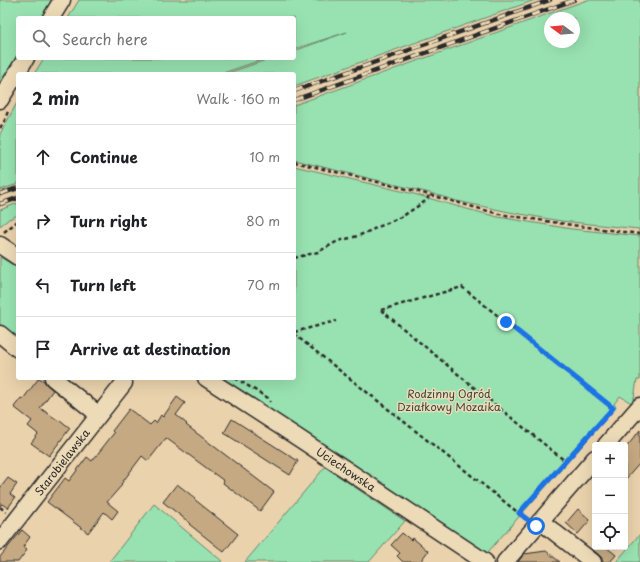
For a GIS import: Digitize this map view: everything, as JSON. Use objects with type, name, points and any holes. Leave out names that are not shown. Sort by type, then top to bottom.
[{"type":"street","points":[[52,16],[62,0]]},
{"type":"street","points":[[17,72],[25,60]]},
{"type":"street","points":[[0,100],[16,74]]},
{"type":"street","points":[[0,245],[16,256]]},
{"type":"street","points":[[0,334],[16,347]]},
{"type":"street","points":[[56,380],[99,415]]},
{"type":"street","name":"Uciechowska","points":[[209,380],[485,562]]},
{"type":"street","name":"Starobielawska","points":[[0,540],[124,383]]},
{"type":"street","points":[[609,442],[640,406]]},
{"type":"street","points":[[505,562],[592,461]]},
{"type":"street","points":[[538,524],[593,562]]},
{"type":"path","points":[[296,162],[499,214],[640,234]]},
{"type":"path","points":[[296,258],[318,252],[338,241],[358,236],[404,216],[427,200],[429,195]]},
{"type":"path","points":[[0,235],[16,223]]},
{"type":"path","points":[[519,513],[613,408],[462,288],[381,310],[565,461]]},
{"type":"path","points":[[296,332],[336,321]]},
{"type":"path","points":[[296,335],[519,513],[538,524]]},
{"type":"green space","points":[[0,0],[53,0],[42,16],[16,16],[16,59],[0,86]]},
{"type":"green space","points":[[79,0],[535,0],[296,85],[296,72],[231,72],[266,60],[296,60],[296,50],[347,32],[296,48],[296,16],[69,16]]},
{"type":"green space","points":[[587,0],[640,0],[640,232],[639,229],[561,221],[457,201],[296,160],[296,104],[544,15],[544,48],[580,48],[580,12],[554,12]]},
{"type":"green space","points":[[43,60],[261,60],[226,72],[35,72]]},
{"type":"green space","points":[[16,105],[16,185],[0,190],[0,134]]},
{"type":"green space","name":"Rodzinny Ogród Działkowy Mozaika","points":[[296,166],[414,194],[498,217],[572,229],[640,236],[640,380],[637,380],[633,404],[620,396],[614,404],[616,407],[487,553],[218,380],[296,380]]},
{"type":"green space","points":[[16,204],[16,216],[0,226],[0,210]]},
{"type":"green space","points":[[0,257],[16,267],[16,342],[0,329]]},
{"type":"green space","points":[[325,467],[405,521],[369,562],[245,562]]},
{"type":"green space","points":[[154,504],[223,562],[109,562]]},
{"type":"green space","points":[[640,534],[640,562],[616,562],[626,550],[628,550]]},
{"type":"building","points":[[37,380],[44,381],[53,390],[40,408],[70,428],[49,456],[31,443],[38,434],[28,426],[32,421],[14,407],[21,398],[23,399]]},
{"type":"building","points":[[177,397],[185,403],[176,415],[187,424],[186,425],[274,492],[260,511],[223,483],[224,481],[166,438],[148,461],[142,456],[121,484],[122,485],[107,502],[118,511],[112,519],[104,512],[88,533],[47,502],[65,478],[69,481],[87,457],[92,461],[114,433],[112,431],[129,409],[150,425],[154,421],[156,423],[161,415],[163,417]]},
{"type":"building","points":[[232,419],[298,461],[290,475],[224,433]]},
{"type":"building","points":[[640,430],[640,463],[628,477],[628,445]]},
{"type":"building","points":[[8,478],[17,484],[10,494],[15,498],[8,508],[2,504],[0,506],[0,486],[1,487]]},
{"type":"building","points":[[177,484],[238,534],[224,552],[163,502]]},
{"type":"building","points":[[578,509],[590,520],[578,534],[566,523]]},
{"type":"building","points":[[22,530],[30,537],[23,547],[27,550],[18,562],[0,562],[0,557]]},
{"type":"building","points":[[402,533],[411,540],[413,538],[428,551],[420,562],[403,562],[397,556],[400,553],[391,545]]},
{"type":"building","points":[[593,550],[610,550],[616,555],[610,562],[602,562],[602,558]]},
{"type":"building","points":[[546,551],[560,562],[518,562],[524,554]]},
{"type":"railway","points":[[296,90],[550,0]]},
{"type":"railway","points":[[296,99],[574,0]]},
{"type":"railway","points":[[0,194],[16,189]]},
{"type":"railway","points":[[0,204],[16,199]]},
{"type":"route","points":[[506,322],[613,408],[519,513],[536,526]]}]
